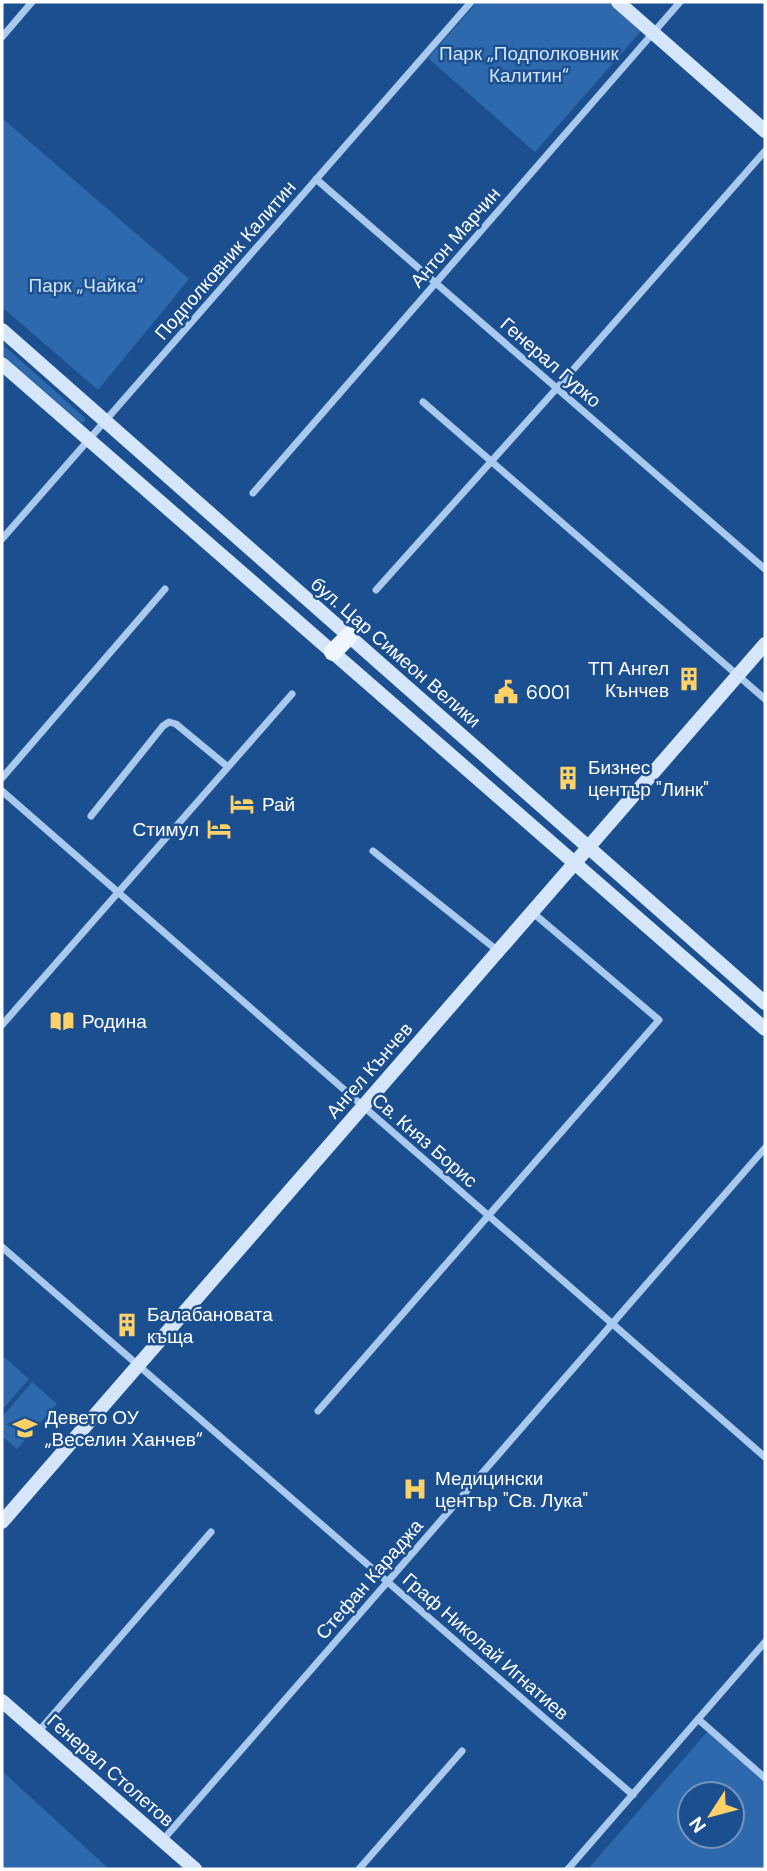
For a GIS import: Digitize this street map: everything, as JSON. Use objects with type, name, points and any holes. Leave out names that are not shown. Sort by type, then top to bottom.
[{"type":"main road","points":[[618,2],[765,131]]},
{"type":"main road","name":"бул. Цар Симеон Велики","points":[[2,330],[765,1003]]},
{"type":"main road","points":[[2,364],[765,1029]]},
{"type":"main road","points":[[333,652],[348,636]]},
{"type":"main road","name":"Ангел Кънчев","points":[[2,1522],[765,644]]},
{"type":"main road","name":"Генерал Столетов","points":[[2,1701],[195,1869]]},
{"type":"street","points":[[2,37],[32,2]]},
{"type":"street","name":"Подполковник Калитин","points":[[2,539],[471,2]]},
{"type":"street","name":"Антон Марчин","points":[[253,493],[680,2]]},
{"type":"street","points":[[376,590],[765,151]]},
{"type":"street","name":"Генерал Гурко","points":[[316,179],[765,569]]},
{"type":"street","points":[[423,402],[765,699]]},
{"type":"street","points":[[2,778],[165,589]]},
{"type":"street","points":[[2,1026],[292,694]]},
{"type":"street","points":[[91,816],[169,722],[176,724],[228,767]]},
{"type":"street","name":"Св. Княз Борис","points":[[2,791],[765,1457]]},
{"type":"street","points":[[373,851],[498,951]]},
{"type":"street","points":[[318,1411],[659,1020],[532,912]]},
{"type":"street","name":"Стефан Караджа","points":[[162,1841],[765,1148]]},
{"type":"street","name":"Граф Николай Игнатиев","points":[[2,1247],[633,1794]]},
{"type":"street","points":[[38,1732],[211,1532]]},
{"type":"street","points":[[568,1869],[765,1642]]},
{"type":"street","points":[[698,1719],[765,1778]]},
{"type":"street","points":[[359,1869],[462,1751]]},
{"type":"green space","name":"Парк „Подполковник Калитин“","points":[[477,2],[608,2],[641,31],[535,152],[428,58]]},
{"type":"green space","name":"Парк „Чайка“","points":[[2,118],[189,279],[98,390],[2,307]]},
{"type":"green space","points":[[2,344],[85,418],[85,421],[79,421],[2,354]]},
{"type":"green space","points":[[4,1357],[29,1379],[2,1410],[2,1359]]},
{"type":"green space","points":[[32,1382],[57,1404],[17,1449],[2,1436],[2,1417]]},
{"type":"green space","points":[[707,1732],[765,1783],[765,1869],[588,1869]]},
{"type":"green space","points":[[2,1771],[109,1869],[2,1869]]},
{"type":"place","name":"ТП Ангел Кънчев","points":[[689,679]]},
{"type":"place","name":"6001","points":[[506,692]]},
{"type":"place","name":"Бизнес център \"Линк\"","points":[[568,778]]},
{"type":"place","name":"Рай","points":[[242,804]]},
{"type":"place","name":"Стимул","points":[[219,829]]},
{"type":"place","name":"Родина","points":[[62,1021]]},
{"type":"place","name":"Балабановата къща","points":[[127,1325]]},
{"type":"place","name":"Девето ОУ „Веселин Ханчев“","points":[[25,1428]]},
{"type":"place","name":"Медицински център \"Св. Лука\"","points":[[415,1489]]}]
